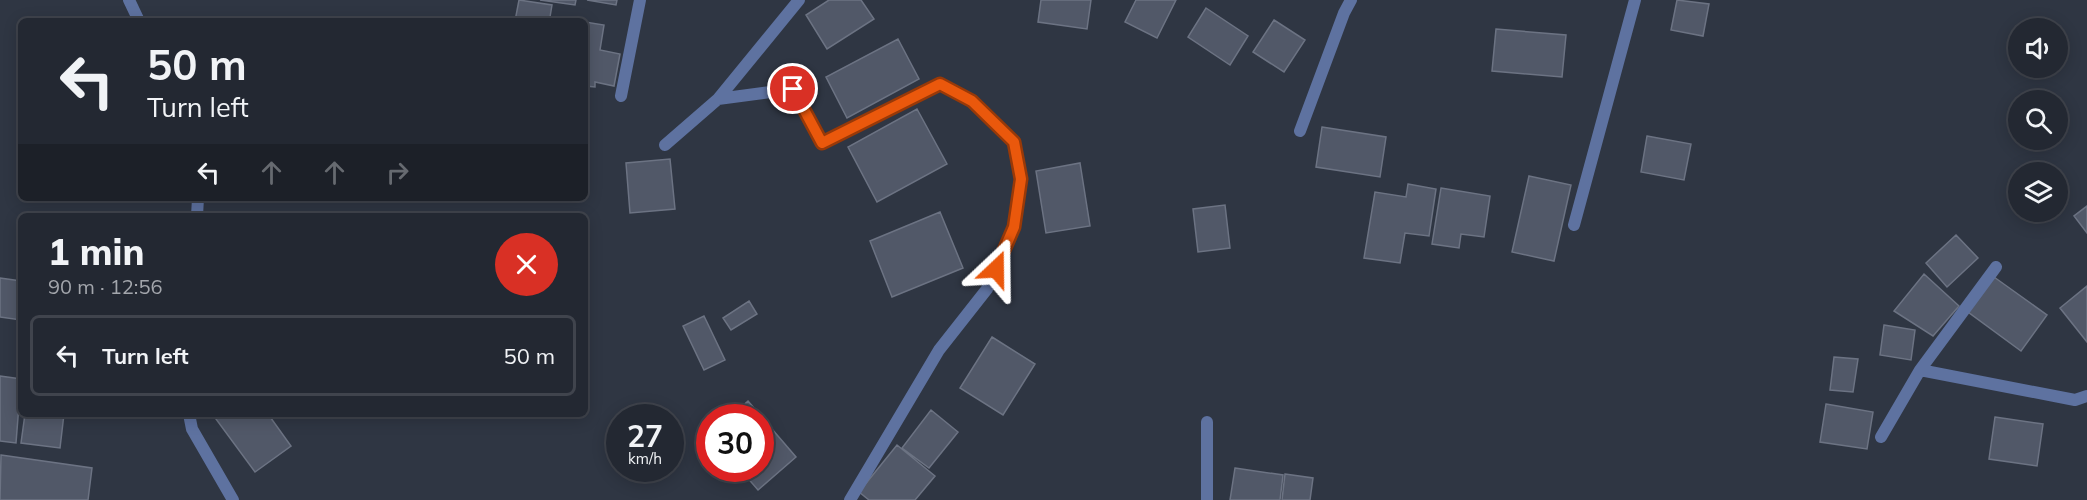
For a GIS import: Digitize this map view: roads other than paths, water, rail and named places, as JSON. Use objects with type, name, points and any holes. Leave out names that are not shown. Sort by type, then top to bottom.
[{"type":"street","points":[[129,0],[138,18]]},
{"type":"street","points":[[621,96],[640,0]]},
{"type":"street","points":[[665,145],[718,99],[799,0]]},
{"type":"street","points":[[1300,130],[1351,0]]},
{"type":"street","points":[[1574,225],[1635,0]]},
{"type":"street","points":[[718,99],[793,89],[822,143],[940,84],[972,101],[1014,142],[1021,179],[1014,227],[987,289],[939,350],[850,500]]},
{"type":"street","points":[[1881,437],[1920,370],[1996,267]]},
{"type":"street","points":[[1920,370],[2075,400],[2087,396]]},
{"type":"street","points":[[190,417],[192,429],[233,500]]},
{"type":"street","points":[[1207,500],[1208,422]]}]
